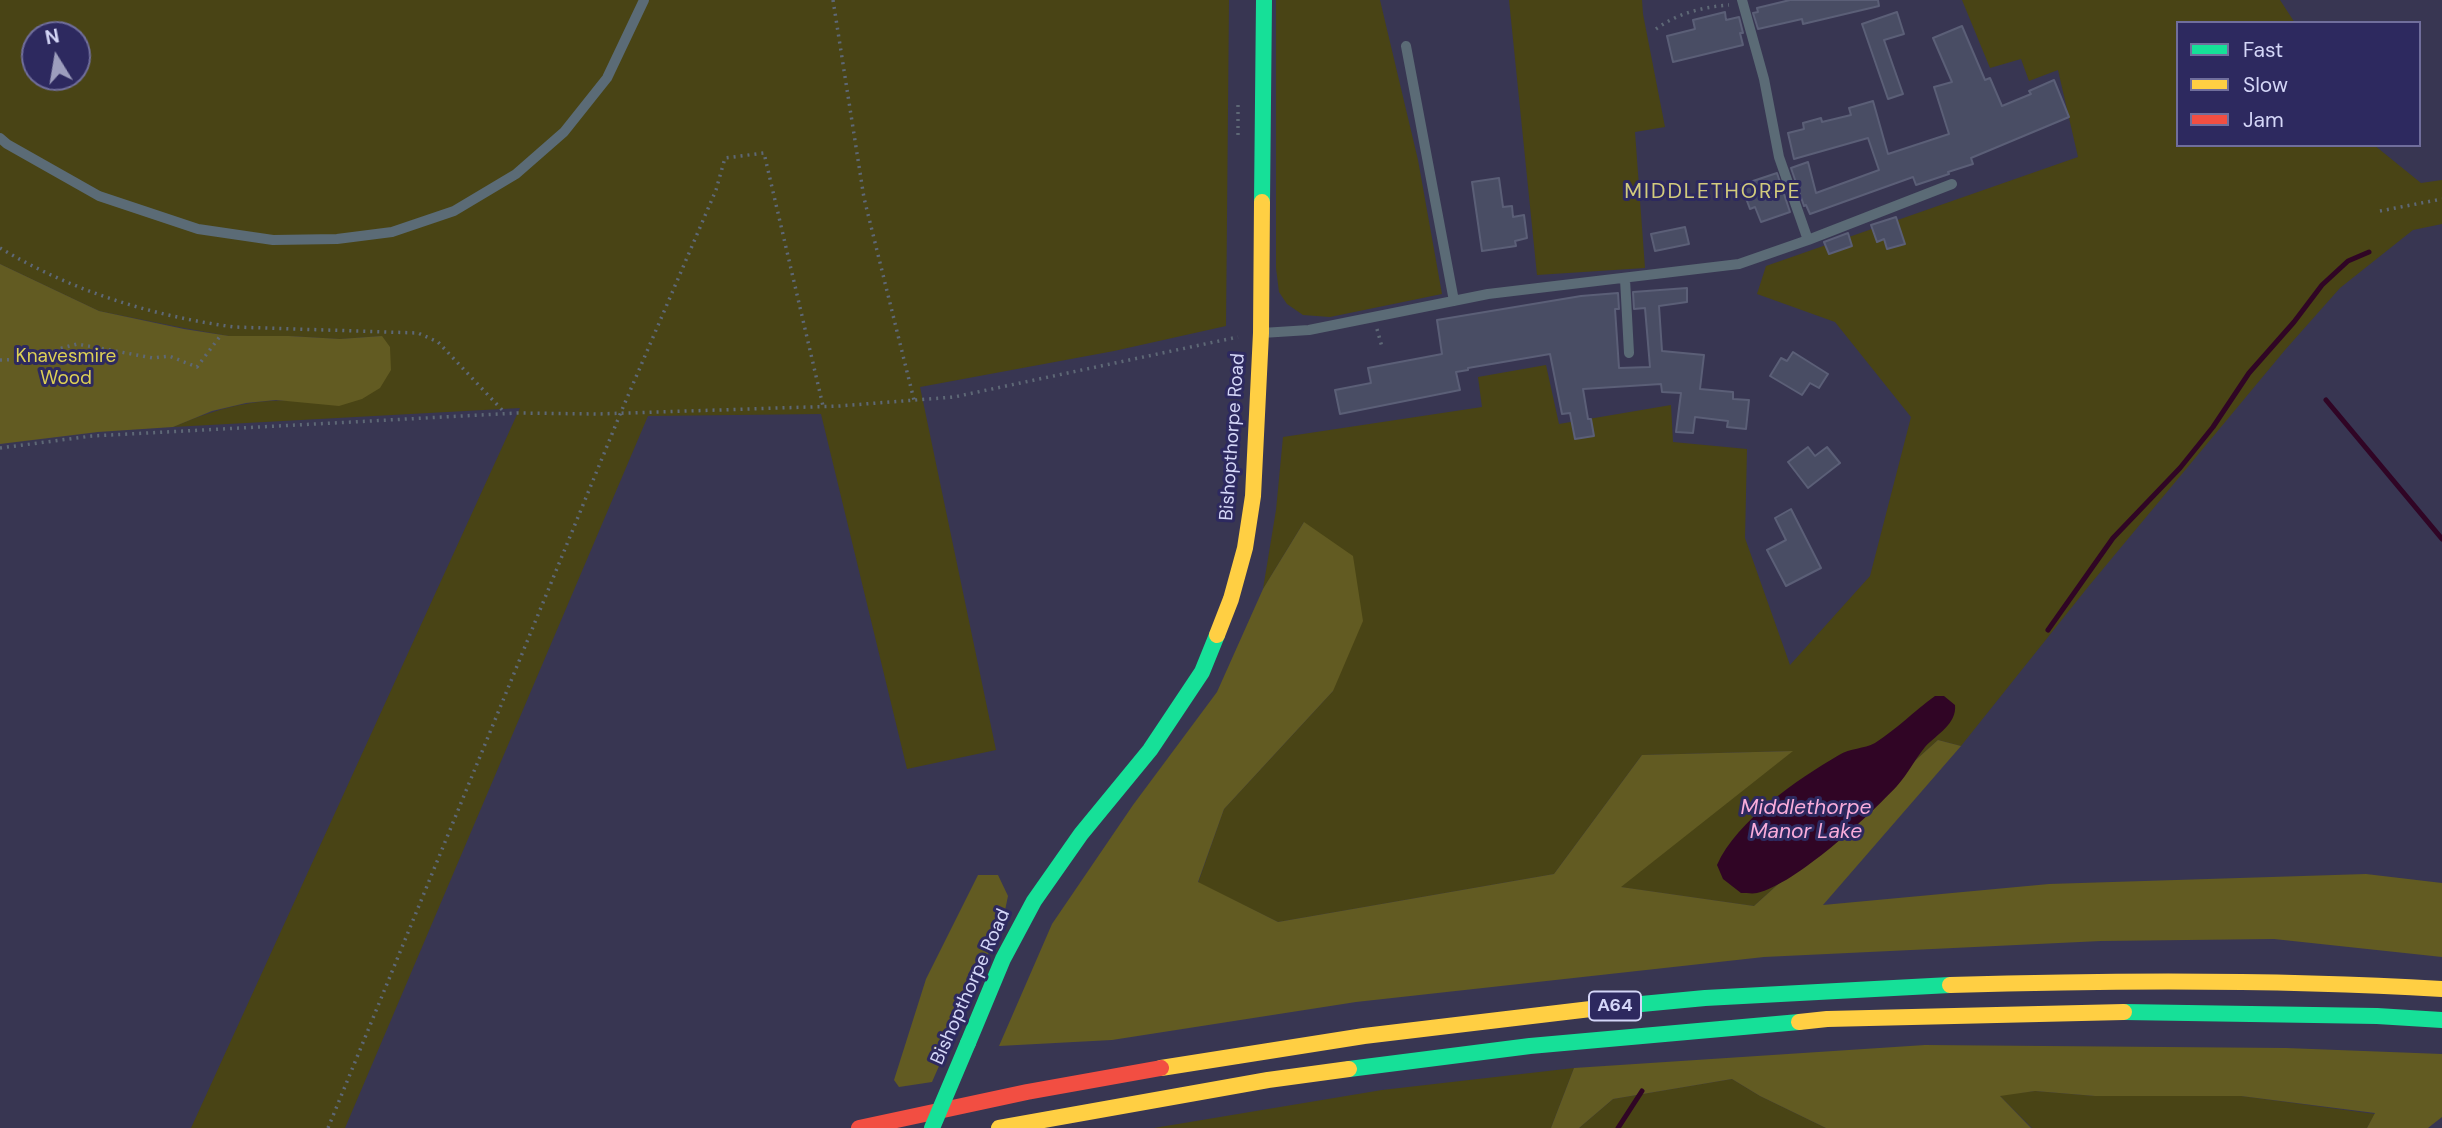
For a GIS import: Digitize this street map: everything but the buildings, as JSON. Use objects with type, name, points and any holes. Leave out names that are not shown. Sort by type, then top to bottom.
[{"type":"main road","name":"Bishopthorpe Road","points":[[932,1128],[1003,959],[1034,901],[1081,834],[1150,750],[1202,672],[1231,598],[1245,548],[1253,496],[1261,333],[1264,0]]},
{"type":"main road","name":"A64","points":[[859,1128],[998,1096],[1260,1049],[1522,1014],[1823,989],[2095,980],[2379,985],[2442,989]]},
{"type":"main road","name":"A64","points":[[999,1128],[1268,1080],[1530,1046],[1827,1019],[2094,1012],[2377,1016],[2442,1020]]},
{"type":"lane","points":[[0,138],[99,196],[198,229],[273,240],[337,239],[393,232],[454,211],[516,174],[564,132],[607,78],[644,0]]},
{"type":"lane","points":[[1743,5],[1764,79],[1779,157],[1808,240]]},
{"type":"lane","points":[[1406,46],[1454,301]]},
{"type":"lane","points":[[1261,333],[1309,330],[1516,290],[1729,266],[1808,240],[1952,184]]},
{"type":"lane","points":[[1625,279],[1629,353]]},
{"type":"path","points":[[833,0],[864,198],[914,400]]},
{"type":"path","points":[[1656,29],[1666,21],[1697,9],[1743,5]]},
{"type":"path","points":[[328,1128],[621,412],[716,190],[726,158],[764,153],[823,406]]},
{"type":"path","points":[[2380,211],[2442,199]]},
{"type":"path","points":[[0,248],[84,291],[144,309],[206,323],[246,328],[418,333],[438,342],[505,414]]},
{"type":"path","points":[[0,448],[92,436],[505,414],[823,406],[954,397],[1261,333]]},
{"type":"path","points":[[0,360],[36,359],[77,344],[153,358],[169,356],[197,367],[221,335]]},
{"type":"shaded area","points":[[0,0],[1229,0],[1226,326],[1114,351],[920,387],[996,750],[907,769],[821,414],[648,416],[345,1128],[191,1128],[520,408],[173,427],[205,414],[236,406],[268,401],[303,401],[382,336],[340,339],[229,336],[99,311],[0,264]]},
{"type":"shaded area","points":[[1276,0],[1380,0],[1418,160],[1442,294],[1330,317],[1303,315],[1287,304],[1279,292],[1276,268]]},
{"type":"shaded area","points":[[1509,0],[1642,0],[1665,127],[1635,132],[1645,268],[1537,275]]},
{"type":"shaded area","points":[[1962,0],[2280,0],[2294,21],[2176,21],[2176,147],[2376,147],[2421,183],[2442,180],[2442,224],[2413,230],[2340,288],[2088,587],[1961,746],[1938,740],[1754,906],[1620,887],[1792,751],[1642,755],[1554,874],[1278,922],[1198,883],[1224,809],[1333,691],[1304,522],[1263,589],[1276,510],[1283,437],[1482,407],[1478,377],[1546,365],[1559,424],[1671,405],[1673,442],[1747,449],[1745,538],[1790,665],[1870,576],[1911,417],[1835,322],[1757,294],[1766,266],[2078,157],[2058,70],[2029,81],[2021,59],[1990,68]]},
{"type":"shaded area","points":[[1574,1068],[1551,1128],[1154,1128],[1382,1090]]},
{"type":"shaded area","points":[[1732,1079],[1760,1096],[1826,1128],[1579,1128],[1613,1099]]},
{"type":"shaded area","points":[[2035,1091],[2095,1096],[2241,1096],[2375,1114],[2367,1128],[2032,1128],[1999,1095]]},
{"type":"green space","name":"Knavesmire Wood","points":[[0,264],[99,311],[184,329],[229,336],[340,339],[382,336],[390,347],[391,370],[380,388],[362,399],[339,406],[276,400],[246,403],[212,411],[173,427],[98,432],[0,444]]},
{"type":"green space","points":[[1304,522],[1353,556],[1363,621],[1333,691],[1224,809],[1198,882],[1278,922],[1554,874],[1642,755],[1793,751],[1621,887],[1754,906],[1938,740],[1961,746],[1823,905],[2049,884],[2366,874],[2442,883],[2442,957],[2274,939],[2101,941],[1764,957],[1356,1002],[1112,1040],[999,1046],[1052,924],[1133,805],[1217,692],[1263,589]]},
{"type":"green space","points":[[978,875],[998,875],[1008,896],[1003,920],[932,1082],[899,1087],[894,1080],[926,979]]},
{"type":"green space","points":[[1925,1045],[2286,1048],[2442,1054],[2442,1117],[2428,1128],[2367,1128],[2375,1113],[2241,1096],[2095,1096],[2035,1091],[2000,1096],[2031,1128],[1826,1128],[1760,1096],[1732,1079],[1613,1099],[1579,1128],[1551,1128],[1574,1068]]},
{"type":"water","name":"Middlethorpe Manor Lake","points":[[1935,696],[1944,696],[1955,705],[1950,723],[1925,747],[1897,786],[1851,831],[1791,877],[1757,893],[1741,893],[1723,879],[1717,865],[1726,848],[1770,802],[1839,755],[1875,743]]},
{"type":"waterway","points":[[2048,630],[2113,538],[2180,468],[2213,427],[2249,373],[2322,285],[2348,261],[2369,252]]},
{"type":"waterway","points":[[2326,400],[2442,539]]},
{"type":"waterway","points":[[1618,1128],[1642,1091]]},
{"type":"traffic: fast","points":[[1262,202],[1264,0]]},
{"type":"traffic: fast","points":[[968,1043],[1003,959],[1034,901],[1081,834],[1150,750],[1202,672],[1217,635]]},
{"type":"traffic: fast","points":[[1599,1008],[1705,998],[1950,985]]},
{"type":"traffic: fast","points":[[2124,1012],[2377,1016],[2442,1020]]},
{"type":"traffic: fast","points":[[1349,1069],[1530,1046],[1799,1022]]},
{"type":"traffic: fast","points":[[932,1128],[968,1043]]},
{"type":"traffic: slow","points":[[1217,635],[1231,599],[1245,548],[1253,496],[1261,333],[1262,202]]},
{"type":"traffic: slow","points":[[1950,985],[2196,981],[2442,989]]},
{"type":"traffic: slow","points":[[1161,1068],[1364,1036],[1599,1008]]},
{"type":"traffic: slow","points":[[1799,1022],[1827,1019],[2124,1012]]},
{"type":"traffic: slow","points":[[999,1128],[1268,1080],[1349,1069]]},
{"type":"traffic: jam","points":[[859,1128],[1027,1092],[1161,1068]]},
{"type":"district","name":"MIDDLETHORPE","points":[[1713,192]]}]
